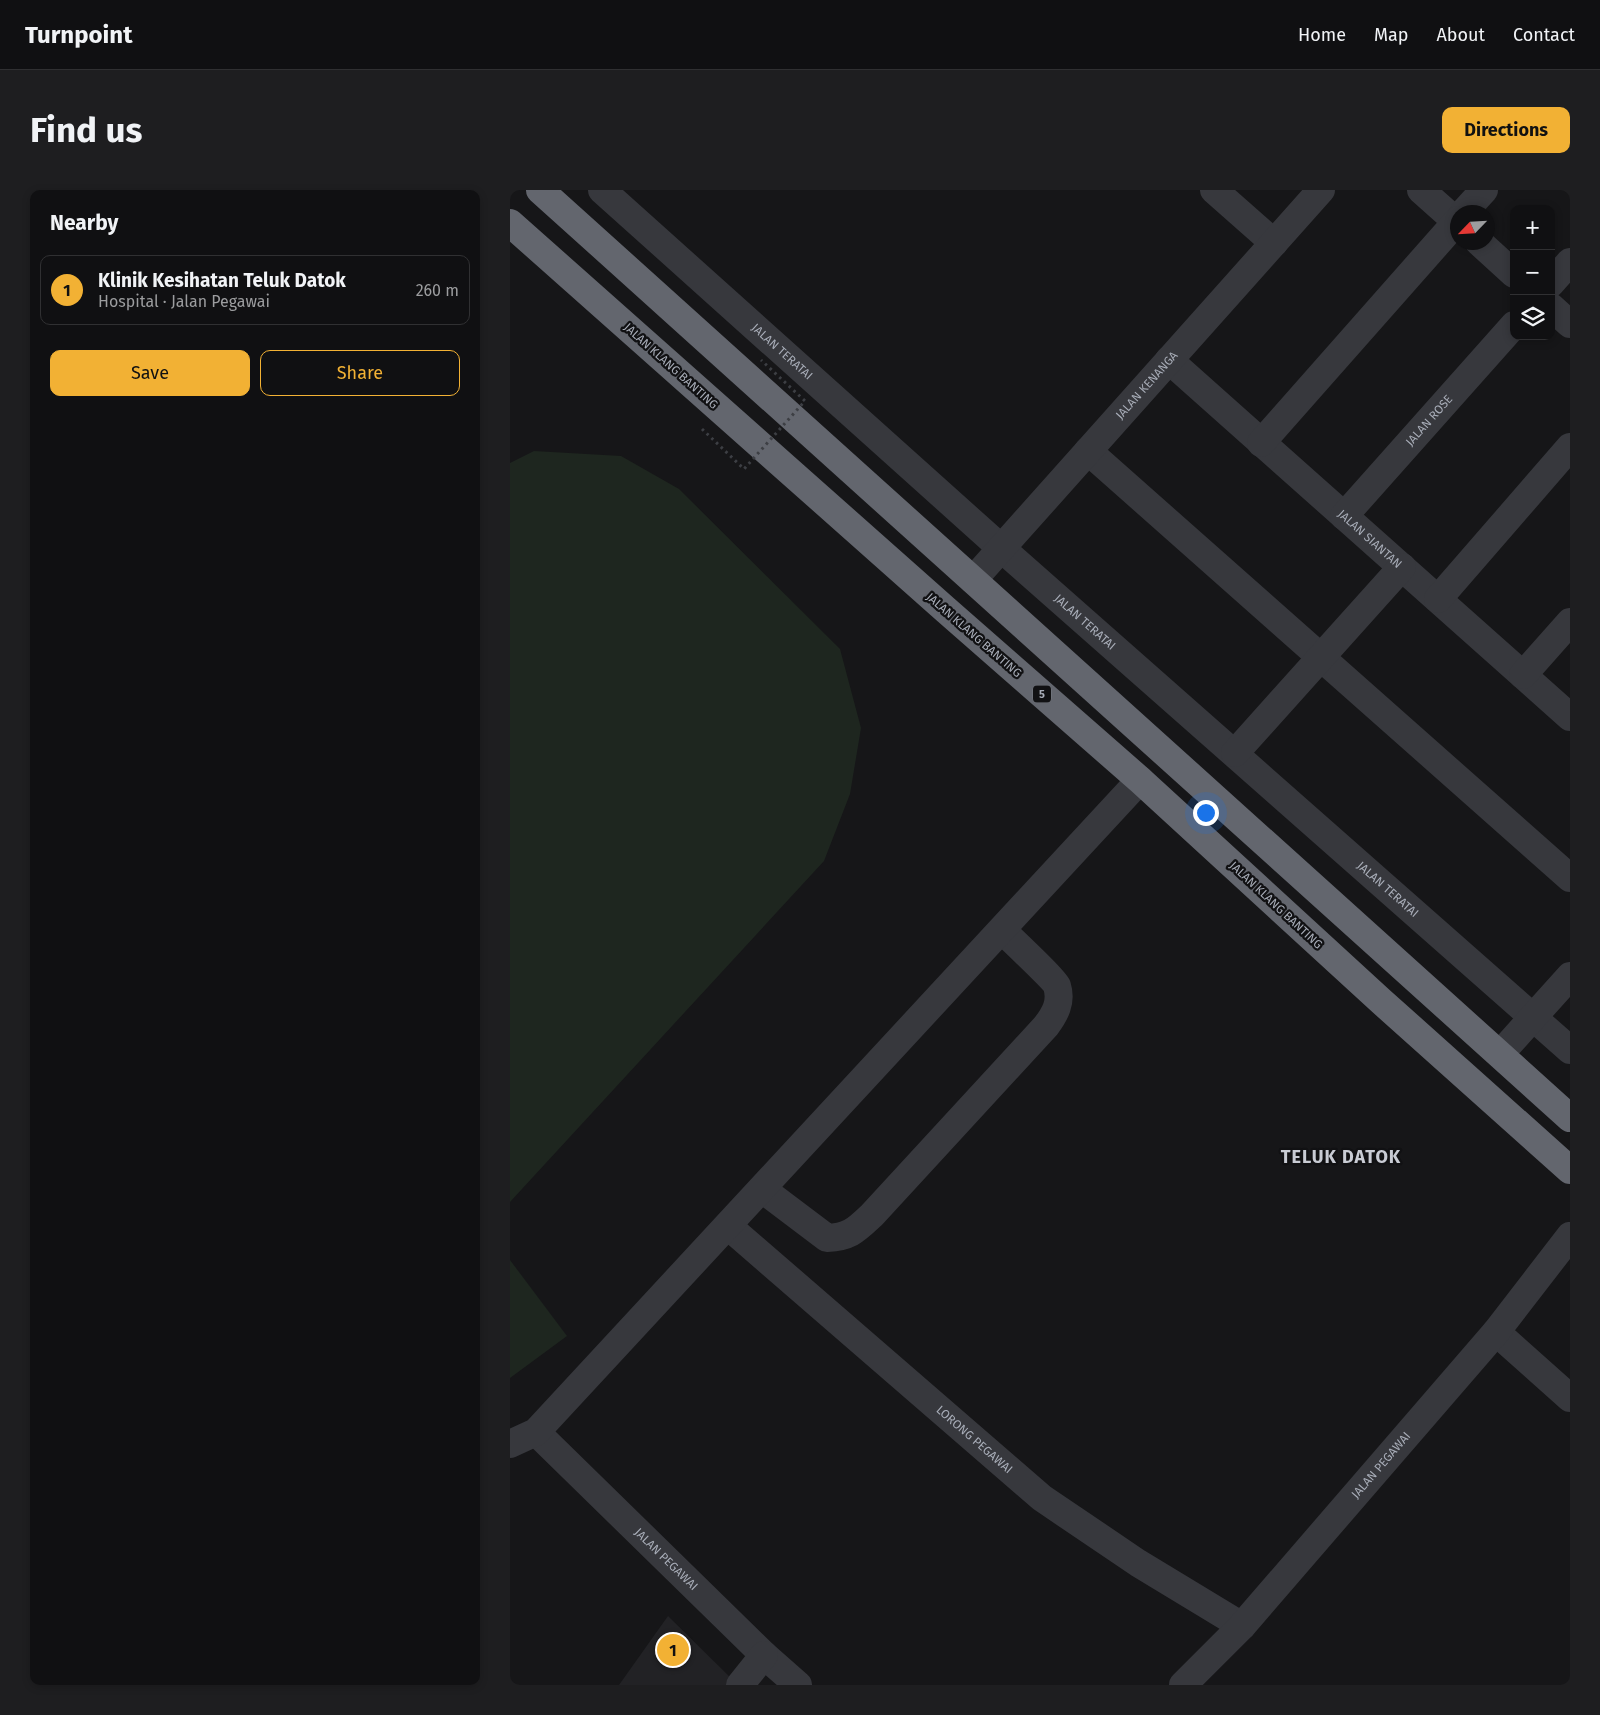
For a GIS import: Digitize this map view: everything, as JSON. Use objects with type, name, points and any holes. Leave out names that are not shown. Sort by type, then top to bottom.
[{"type":"highway","points":[[540,190],[1570,1118]]},
{"type":"highway","name":"JALAN KLANG BANTING","points":[[510,223],[1140,780],[1381,1001],[1570,1170]]},
{"type":"street","name":"JALAN TERATAI","points":[[602,190],[1001,548],[1570,1050]]},
{"type":"street","points":[[1214,190],[1274,243]]},
{"type":"street","name":"JALAN KENANGA","points":[[973,580],[1321,190]]},
{"type":"street","points":[[1421,190],[1450,212]]},
{"type":"street","points":[[1471,205],[1484,190]]},
{"type":"street","points":[[1261,442],[1450,229]]},
{"type":"street","points":[[1488,250],[1510,270]]},
{"type":"street","points":[[1555,279],[1570,262]]},
{"type":"street","points":[[1555,311],[1570,324]]},
{"type":"street","name":"JALAN ROSE","points":[[1344,516],[1510,330]]},
{"type":"street","name":"JALAN SIANTAN","points":[[1169,360],[1570,717]]},
{"type":"street","points":[[1438,599],[1570,447]]},
{"type":"street","points":[[1088,451],[1570,878]]},
{"type":"street","points":[[1234,753],[1402,567]]},
{"type":"street","points":[[1523,675],[1570,622]]},
{"type":"street","points":[[510,1444],[536,1432],[1140,780]]},
{"type":"street","points":[[762,1189],[827,1238],[854,1232],[872,1215],[1056,1014],[1059,1000],[1057,984],[1002,930]]},
{"type":"street","points":[[1500,1054],[1570,976]]},
{"type":"street","name":"LORONG PEGAWAI","points":[[728,1226],[1042,1498],[1138,1563],[1242,1626]]},
{"type":"street","name":"JALAN PEGAWAI","points":[[1183,1685],[1242,1626],[1496,1332],[1570,1236]]},
{"type":"street","points":[[1496,1332],[1570,1398]]},
{"type":"street","name":"JALAN PEGAWAI","points":[[536,1432],[764,1655],[798,1685]]},
{"type":"street","points":[[740,1685],[764,1655]]},
{"type":"path","points":[[702,430],[744,469],[805,401],[761,360]]},
{"type":"shaded area","points":[[534,451],[621,456],[679,489],[840,649],[861,728],[850,794],[824,861],[510,1202],[510,463]]},
{"type":"shaded area","points":[[510,1260],[567,1336],[510,1378]]},
{"type":"shaded area","points":[[668,1616],[738,1685],[619,1685]]},
{"type":"place","name":"Klinik Kesihatan Teluk Datok","points":[[673,1650]]},
{"type":"district","name":"TELUK DATOK","points":[[1341,1157]]}]
